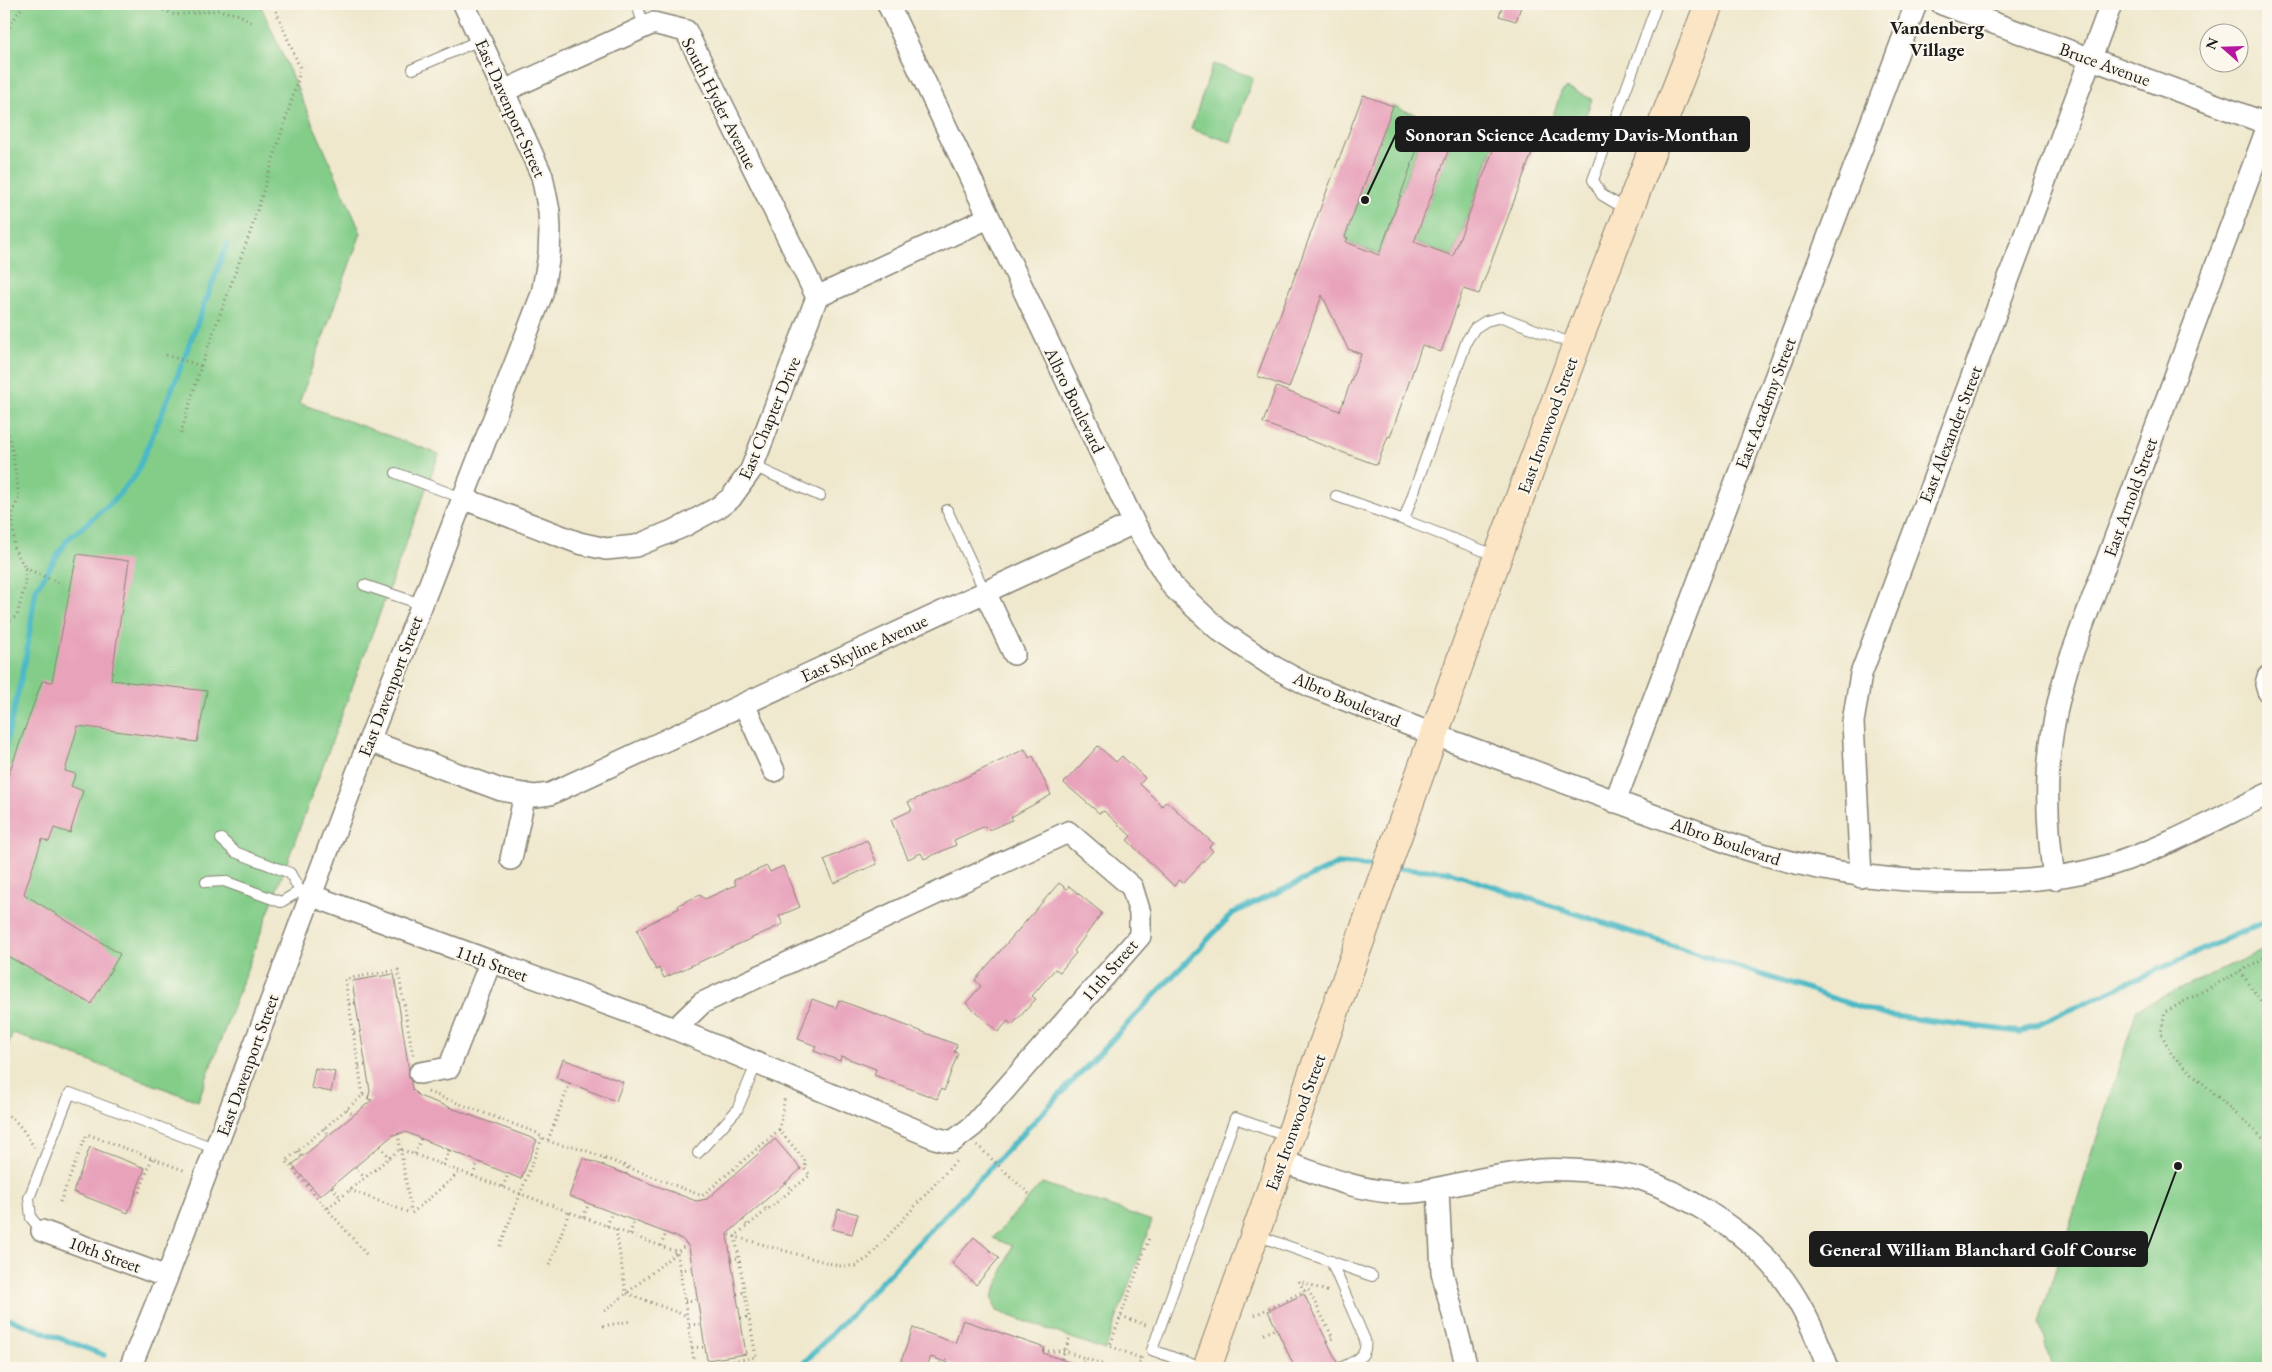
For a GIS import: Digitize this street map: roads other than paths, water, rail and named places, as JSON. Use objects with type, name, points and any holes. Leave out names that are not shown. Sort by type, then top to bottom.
[{"type":"street","name":"East Davenport Street","points":[[130,1368],[216,1149],[305,893],[369,741],[542,294],[549,255],[550,212],[542,176],[464,4]]},
{"type":"street","name":"Albro Boulevard","points":[[888,4],[1134,523],[1173,586],[1219,630],[1274,667],[1310,686],[1615,802],[1780,861],[1861,877],[1954,882],[2054,879],[2113,864],[2168,842],[2268,794]]},
{"type":"street","name":"East Ironwood Street","points":[[1207,1368],[1498,556],[1576,346],[1709,4]]},
{"type":"street","name":"East Academy Street","points":[[1615,802],[1916,4]]},
{"type":"street","name":"Bruce Avenue","points":[[1942,4],[2268,125]]},
{"type":"street","name":"East Alexander Street","points":[[1861,877],[1853,722],[1861,674],[2111,4]]},
{"type":"street","name":"South Hyder Avenue","points":[[504,91],[653,24],[686,31],[817,296]]},
{"type":"street","name":"East Arnold Street","points":[[2054,879],[2046,780],[2048,746],[2056,703],[2069,662],[2268,125]]},
{"type":"street","points":[[817,296],[988,218]]},
{"type":"street","name":"East Chapter Drive","points":[[462,498],[591,547],[622,549],[636,546],[674,530],[719,507],[742,485],[753,466],[817,296]]},
{"type":"street","name":"East Skyline Avenue","points":[[369,741],[501,790],[535,796],[550,794],[1134,523]]},
{"type":"street","points":[[984,592],[1014,654]]},
{"type":"street","points":[[2268,677],[2266,684],[2268,691]]},
{"type":"street","points":[[744,704],[774,771]]},
{"type":"street","points":[[511,859],[525,794]]},
{"type":"street","name":"11th Street","points":[[305,893],[490,963],[675,1029],[935,1138],[952,1142],[973,1126],[1140,936],[1140,913],[1132,887],[1068,832],[702,1003],[675,1029]]},
{"type":"street","points":[[418,1074],[449,1068],[490,963]]},
{"type":"street","points":[[1285,1149],[1357,1187],[1391,1193],[1438,1188],[1542,1170],[1583,1171],[1640,1179],[1684,1199],[1735,1232],[1765,1257],[1804,1310],[1828,1368]]},
{"type":"street","points":[[1438,1188],[1442,1272],[1467,1368]]},
{"type":"street","name":"10th Street","points":[[42,1232],[167,1277]]},
{"type":"lane","points":[[638,4],[644,27]]},
{"type":"lane","points":[[1629,211],[1602,195],[1593,180],[1657,4]]},
{"type":"lane","points":[[413,69],[480,40]]},
{"type":"lane","points":[[1404,520],[1467,340],[1475,328],[1486,320],[1502,317],[1576,346]]},
{"type":"lane","points":[[753,466],[820,496]]},
{"type":"lane","points":[[396,473],[462,498]]},
{"type":"lane","points":[[1336,496],[1498,556]]},
{"type":"lane","points":[[947,510],[984,592]]},
{"type":"lane","points":[[364,585],[421,604]]},
{"type":"lane","points":[[206,882],[224,881],[281,902],[305,893],[290,873],[235,852],[221,839]]},
{"type":"lane","points":[[698,1153],[737,1110],[756,1062]]},
{"type":"lane","points":[[42,1232],[31,1218],[29,1198],[70,1093],[216,1149]]},
{"type":"lane","points":[[1202,1368],[1152,1350],[1235,1118],[1285,1149]]},
{"type":"lane","points":[[1255,1234],[1372,1276]]},
{"type":"lane","points":[[1331,1261],[1365,1340],[1366,1350],[1364,1356],[1340,1368]]},
{"type":"waterway","points":[[4,752],[25,662],[36,589],[67,540],[112,502],[136,475],[179,372],[227,244]]},
{"type":"waterway","points":[[799,1368],[1233,913],[1338,864],[1380,867]]},
{"type":"waterway","points":[[1394,868],[1446,871],[1884,1015],[2020,1032],[2268,920]]},
{"type":"waterway","points":[[4,1317],[104,1355]]},
{"type":"place","name":"Sonoran Science Academy Davis-Monthan","points":[[1365,200]]},
{"type":"place","name":"General William Blanchard Golf Course","points":[[2178,1166]]},
{"type":"district","name":"Vandenberg Village","points":[[1937,38]]}]
